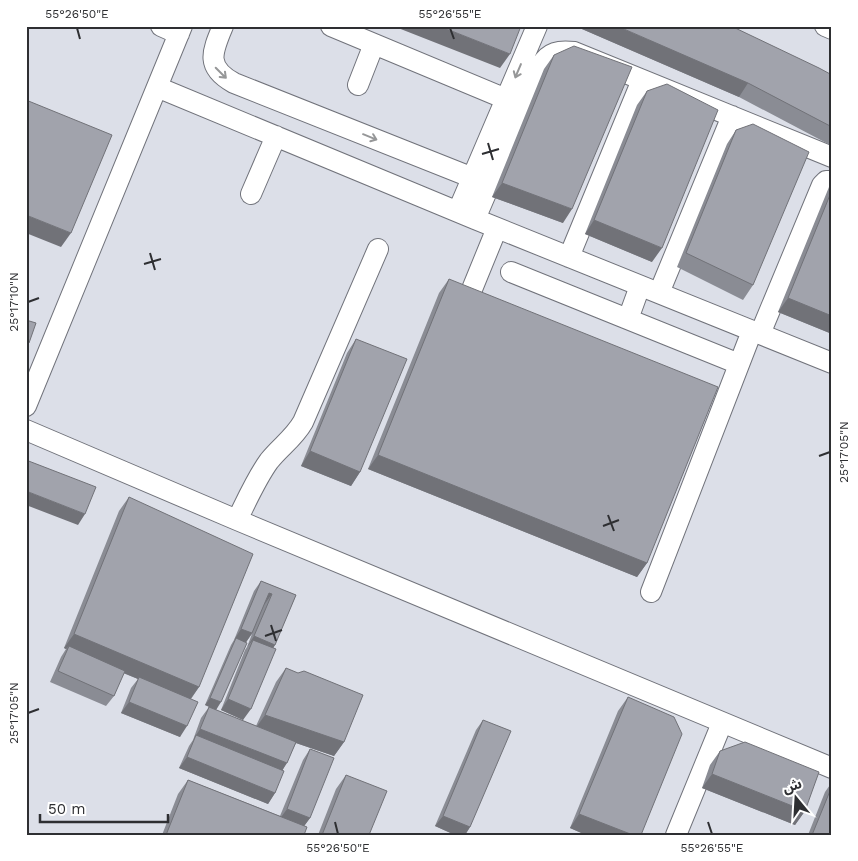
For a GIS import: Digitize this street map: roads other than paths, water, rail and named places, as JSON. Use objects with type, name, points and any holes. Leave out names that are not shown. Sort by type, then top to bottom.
[{"type":"street","points":[[26,406],[181,30],[161,26]]},
{"type":"street","points":[[331,26],[506,99]]},
{"type":"street","points":[[466,215],[473,178],[537,26]]},
{"type":"street","points":[[824,26],[832,29]]},
{"type":"street","points":[[222,28],[214,49],[213,59],[216,70],[224,78],[473,178]]},
{"type":"street","points":[[358,85],[374,44]]},
{"type":"street","points":[[466,215],[541,65],[554,52],[564,50],[574,52],[832,157]]},
{"type":"street","points":[[569,257],[642,80]]},
{"type":"street","points":[[157,87],[497,228],[832,363]]},
{"type":"street","points":[[659,293],[732,116]]},
{"type":"street","points":[[251,194],[276,136]]},
{"type":"street","points":[[651,592],[739,364],[756,332],[822,185],[826,181],[832,181]]},
{"type":"street","points":[[468,299],[497,228]]},
{"type":"street","points":[[237,520],[263,470],[276,453],[292,438],[303,422],[378,249]]},
{"type":"street","points":[[511,272],[739,364]]},
{"type":"street","points":[[628,319],[640,286]]},
{"type":"street","points":[[26,430],[832,768]]},
{"type":"street","points":[[676,835],[722,723]]}]
